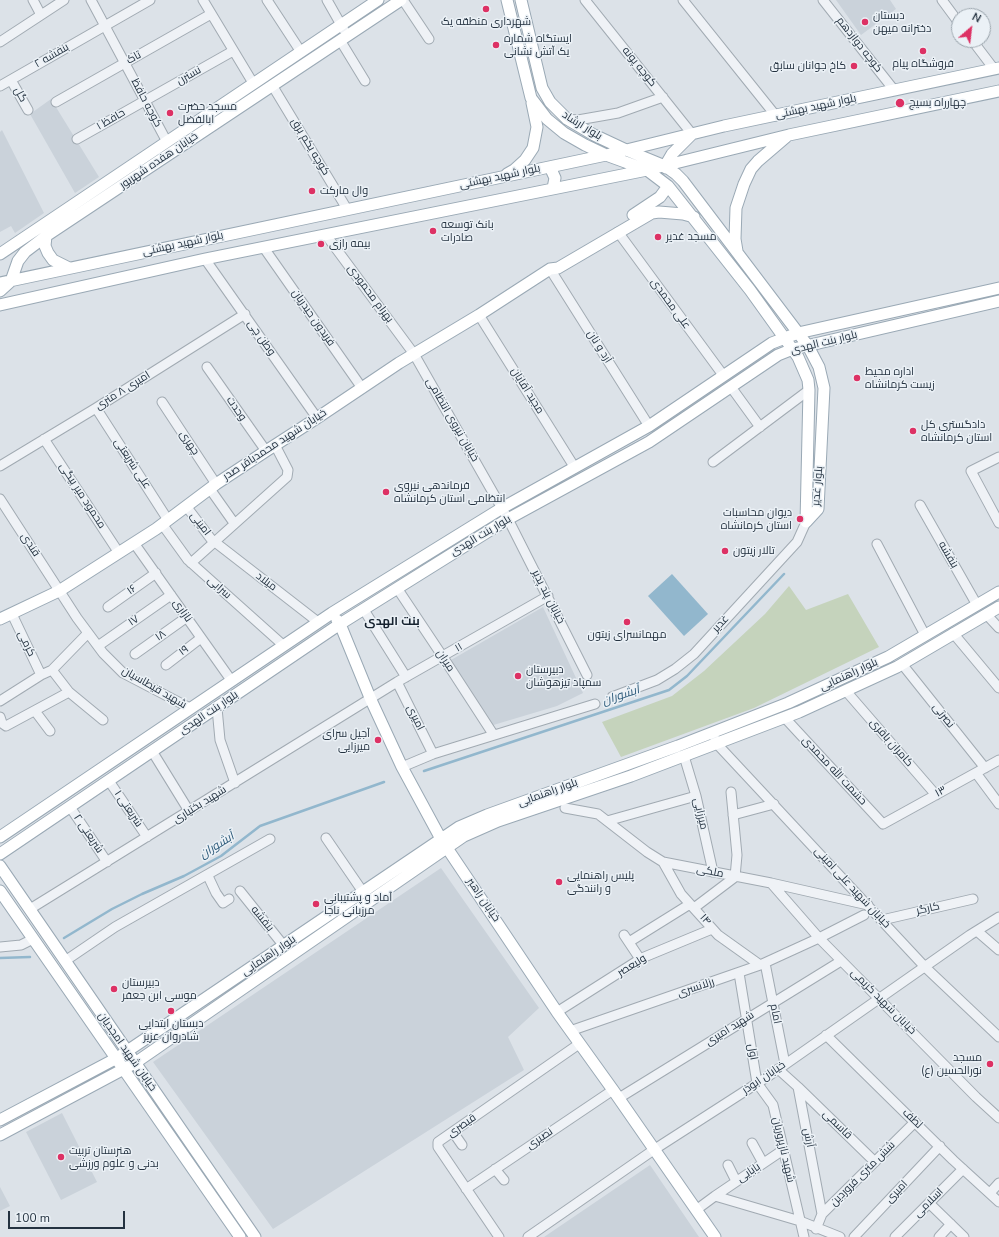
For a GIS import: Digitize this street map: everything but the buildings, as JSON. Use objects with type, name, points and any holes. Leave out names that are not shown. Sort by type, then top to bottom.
[{"type":"main road","name":"خیابان هفده شهریور","points":[[0,254],[378,0]]},
{"type":"main road","name":"خیابان هفده شهریور","points":[[5,282],[25,252],[46,236],[402,0]]},
{"type":"main road","name":"بلوار ارشاد","points":[[507,0],[531,98],[547,119],[559,129],[585,145],[606,155],[647,170]]},
{"type":"main road","name":"بلوار ارشاد","points":[[521,0],[542,88],[550,102],[566,118],[594,135],[666,166]]},
{"type":"main road","points":[[514,30],[528,27]]},
{"type":"main road","name":"بلوار شهید بهشتی","points":[[5,282],[606,155],[692,134],[997,69]]},
{"type":"main road","name":"بلوار شهید بهشتی","points":[[0,305],[206,259],[666,166],[789,135],[999,91]]},
{"type":"main road","points":[[502,177],[514,170],[525,160],[533,148],[537,127],[531,98]]},
{"type":"main road","points":[[668,186],[666,166],[672,154],[692,134]]},
{"type":"main road","points":[[738,253],[735,239],[736,208],[744,184],[751,169],[758,161],[789,135]]},
{"type":"main road","name":"بلوار غدیر","points":[[666,166],[683,181],[738,253],[808,346],[819,367],[824,388],[818,509],[806,522]]},
{"type":"main road","points":[[550,167],[555,178],[553,188]]},
{"type":"main road","name":"بلوار غدیر","points":[[647,170],[668,186],[694,217],[750,290],[802,365],[808,380],[809,390],[806,522]]},
{"type":"main road","name":"خیابان شهید محمدباقر صدر","points":[[550,269],[554,262],[660,198],[668,186]]},
{"type":"main road","name":"خیابان شهید محمدباقر صدر","points":[[0,619],[59,591],[119,553],[270,448],[414,354],[479,315],[550,269],[558,268],[652,213],[660,212],[683,214],[694,217]]},
{"type":"main road","points":[[46,236],[45,246],[48,253],[54,260],[69,268]]},
{"type":"main road","points":[[0,291],[5,282]]},
{"type":"main road","name":"بلوار بنت الهدی","points":[[0,836],[332,612],[502,508],[649,426],[772,343],[784,337],[798,333],[999,288]]},
{"type":"main road","name":"بلوار بنت الهدی","points":[[0,854],[340,624],[508,519],[649,442],[778,355],[792,349],[999,301]]},
{"type":"main road","name":"بلوار راهنمایی","points":[[0,1135],[135,1063],[444,843],[459,827],[487,815],[712,733],[835,683],[888,657],[999,592]]},
{"type":"main road","name":"بلوار راهنمایی","points":[[0,1120],[117,1058],[363,892],[444,843],[498,821],[631,776],[785,718],[902,664],[999,607]]},
{"type":"main road","name":"خیابان راهبر","points":[[332,612],[340,624],[371,700],[402,767],[444,843],[570,1031],[616,1094],[715,1237]]},
{"type":"main road","points":[[119,757],[127,768]]},
{"type":"main road","points":[[0,828],[15,827]]},
{"type":"main road","name":"خیابان شهید امجدیان","points":[[0,866],[127,1051],[250,1235]]},
{"type":"main road","name":"خیابان شهید امجدیان","points":[[0,891],[240,1237]]},
{"type":"street","points":[[33,0],[41,15]]},
{"type":"street","points":[[0,42],[64,0]]},
{"type":"street","name":"کوچه حافظ","points":[[91,0],[167,142]]},
{"type":"street","name":"بنفشه ۲","points":[[0,86],[150,0]]},
{"type":"street","points":[[202,0],[253,83]]},
{"type":"street","points":[[267,0],[301,52]]},
{"type":"street","points":[[327,0],[341,25],[343,38],[365,81]]},
{"type":"street","points":[[402,0],[429,39]]},
{"type":"street","name":"کوچه پونه","points":[[585,0],[692,134]]},
{"type":"street","points":[[683,0],[776,116]]},
{"type":"street","name":"کوچه دوازدهم","points":[[823,0],[894,90]]},
{"type":"street","points":[[942,0],[951,12]]},
{"type":"street","name":"تاک","points":[[56,102],[211,14]]},
{"type":"street","points":[[979,48],[997,69]]},
{"type":"street","name":"نسترن","points":[[145,101],[233,50]]},
{"type":"street","name":"گل","points":[[12,80],[28,110]]},
{"type":"street","name":"کوچه یکم برق","points":[[272,85],[347,209]]},
{"type":"street","points":[[566,118],[578,120],[618,113],[663,97]]},
{"type":"street","name":"حافظ ۱","points":[[77,139],[145,101]]},
{"type":"street","name":"علی محمدی","points":[[618,232],[723,375]]},
{"type":"street","name":"بهرام محمودی","points":[[326,235],[414,354]]},
{"type":"street","name":"فریدون حیدریان","points":[[264,248],[362,388]]},
{"type":"street","name":"وطن چی","points":[[206,259],[317,418]]},
{"type":"street","name":"آرد و نان","points":[[550,269],[649,426]]},
{"type":"street","name":"امیری ۸ متری","points":[[0,466],[96,408],[244,314]]},
{"type":"street","name":"مجید آقایان","points":[[479,315],[575,468]]},
{"type":"street","name":"خیابان نیروی انتظامی","points":[[414,354],[508,519]]},
{"type":"street","name":"وحدت","points":[[207,367],[270,448]]},
{"type":"street","points":[[731,387],[760,427]]},
{"type":"street","points":[[713,462],[809,390]]},
{"type":"street","name":"چهری","points":[[162,402],[234,523]]},
{"type":"street","name":"علی شریعتی","points":[[96,408],[165,522]]},
{"type":"street","name":"محمود میر بیگی","points":[[44,439],[119,553]]},
{"type":"street","points":[[191,563],[234,523],[288,477],[288,470],[270,448]]},
{"type":"street","points":[[999,457],[971,471],[999,523]]},
{"type":"street","name":"قندی","points":[[0,499],[59,591]]},
{"type":"street","name":"بنفشه","points":[[920,505],[977,605]]},
{"type":"street","name":"امینی","points":[[186,506],[214,542]]},
{"type":"street","name":"خیابان پند پذیر","points":[[508,519],[587,675]]},
{"type":"street","name":"سرابی","points":[[165,522],[191,563],[282,645]]},
{"type":"street","name":"غدیر","points":[[612,697],[657,680],[675,669],[694,654],[797,542],[806,522]]},
{"type":"street","name":"میلاد","points":[[214,542],[318,622]]},
{"type":"street","name":"نازاری","points":[[134,543],[231,680]]},
{"type":"street","points":[[877,544],[925,635]]},
{"type":"street","name":"۱۶","points":[[108,607],[156,573]]},
{"type":"street","name":"میران","points":[[397,588],[493,734]]},
{"type":"street","name":"شهید قیطاسیان","points":[[59,591],[103,653],[123,673],[190,708]]},
{"type":"street","name":"۱۷","points":[[98,646],[171,595]]},
{"type":"street","name":"۱۱","points":[[371,700],[397,682],[548,596]]},
{"type":"street","points":[[364,610],[406,677]]},
{"type":"street","name":"کرمی","points":[[12,614],[41,675]]},
{"type":"street","points":[[986,614],[999,628]]},
{"type":"street","name":"۱۸","points":[[135,654],[187,618]]},
{"type":"street","points":[[0,700],[52,670],[88,633]]},
{"type":"street","points":[[954,633],[999,688]]},
{"type":"street","name":"۱۹","points":[[166,665],[202,638]]},
{"type":"street","name":"نصرتی","points":[[902,664],[985,768]]},
{"type":"street","points":[[52,670],[69,692],[103,720]]},
{"type":"street","name":"امیری","points":[[397,682],[433,754]]},
{"type":"street","name":"کامران باقری","points":[[846,691],[936,795]]},
{"type":"street","points":[[0,717],[2,723],[6,726],[69,692]]},
{"type":"street","name":"شهید بختیاری","points":[[30,910],[371,700]]},
{"type":"street","points":[[402,767],[433,754],[493,734],[595,704]]},
{"type":"street","points":[[217,708],[220,740],[235,783]]},
{"type":"street","points":[[35,711],[50,731]]},
{"type":"street","name":"حشمت الله محمدی","points":[[785,718],[883,824]]},
{"type":"street","name":"خیابان شهید علی امینی","points":[[712,733],[717,744],[925,967],[998,1036]]},
{"type":"street","points":[[152,752],[189,811]]},
{"type":"street","name":"میرزایی","points":[[684,756],[696,796],[713,872]]},
{"type":"street","name":"۱۳","points":[[883,824],[999,760]]},
{"type":"street","points":[[976,773],[999,804]]},
{"type":"street","name":"شریعتی ۱","points":[[109,780],[147,837]]},
{"type":"street","points":[[640,959],[627,938],[692,906],[735,877],[737,855],[731,792]]},
{"type":"street","points":[[607,821],[696,796]]},
{"type":"street","points":[[733,815],[774,804]]},
{"type":"street","name":"شریعتی ۲","points":[[70,807],[107,862]]},
{"type":"street","name":"ملکی","points":[[565,808],[598,814],[647,852],[663,862],[771,883],[868,905]]},
{"type":"street","points":[[326,838],[363,892]]},
{"type":"street","points":[[65,961],[115,927],[208,876],[270,839]]},
{"type":"street","name":"۱۴","points":[[663,862],[681,894],[712,929],[718,935],[763,964]]},
{"type":"street","points":[[208,876],[216,893],[223,903],[229,899]]},
{"type":"street","name":"خیابان شهید کریمی","points":[[771,883],[819,938],[880,998],[976,1097],[999,1118]]},
{"type":"street","name":"بنفشه","points":[[240,891],[284,946]]},
{"type":"street","name":"کارگر","points":[[882,920],[973,899]]},
{"type":"street","name":"رزلانسری","points":[[570,1031],[763,964],[864,915]]},
{"type":"street","name":"خیابان ابوذر","points":[[528,1237],[655,1150],[757,1083],[999,917]]},
{"type":"street","name":"ولیعصر","points":[[557,1012],[640,959],[712,929]]},
{"type":"street","points":[[977,931],[999,950]]},
{"type":"street","points":[[0,947],[21,945],[34,939]]},
{"type":"street","points":[[0,942],[10,946]]},
{"type":"street","name":"شهید امیری","points":[[616,1094],[746,1019],[842,961]]},
{"type":"street","name":"امام","points":[[763,964],[773,1003],[782,1066]]},
{"type":"street","name":"اول","points":[[739,973],[757,1083]]},
{"type":"street","name":"لطف","points":[[826,1035],[963,1169],[999,1202]]},
{"type":"street","name":"قیصری","points":[[499,1237],[437,1145],[438,1142],[579,1044]]},
{"type":"street","points":[[782,1066],[798,1087]]},
{"type":"street","name":"شهید نازپروریان","points":[[757,1083],[773,1105],[804,1237]]},
{"type":"street","name":"قاسمی","points":[[798,1087],[875,1162]]},
{"type":"street","name":"آرش","points":[[798,1087],[822,1214]]},
{"type":"street","name":"نصیری","points":[[466,1189],[495,1169],[616,1094]]},
{"type":"street","name":"شش متری فروردین","points":[[816,1229],[822,1214],[915,1122]]},
{"type":"street","points":[[453,1132],[462,1145]]},
{"type":"street","points":[[752,1143],[763,1163]]},
{"type":"street","name":"امیری","points":[[854,1237],[940,1146]]},
{"type":"street","name":"بابایی","points":[[715,1196],[783,1150]]},
{"type":"street","points":[[728,1165],[736,1181]]},
{"type":"street","points":[[495,1169],[504,1180]]},
{"type":"street","name":"اسلامی","points":[[895,1237],[963,1169]]},
{"type":"street","points":[[990,1193],[999,1183]]},
{"type":"street","points":[[696,1210],[715,1196],[800,1221],[816,1229],[840,1237]]},
{"type":"street","points":[[929,1203],[964,1237]]},
{"type":"street","points":[[939,1237],[951,1224]]},
{"type":"shaded area","name":"دبستان دخترانه میهن","points":[[836,0],[890,0],[896,9],[861,35]]},
{"type":"shaded area","points":[[51,99],[99,177],[75,193],[30,114]]},
{"type":"shaded area","points":[[2,130],[44,213],[15,233],[11,226],[0,232],[0,132]]},
{"type":"shaded area","name":"دبیرستان سمپاد تیزهوشان","points":[[543,607],[583,693],[557,706],[490,726],[451,660]]},
{"type":"shaded area","points":[[441,868],[539,1008],[508,1037],[524,1070],[273,1229],[153,1062]]},
{"type":"shaded area","name":"هنرستان تربیت بدنی و علوم ورزشی","points":[[62,1113],[97,1182],[61,1200],[26,1132]]},
{"type":"shaded area","points":[[650,1165],[699,1237],[544,1237]]},
{"type":"shaded area","points":[[0,1187],[10,1206],[0,1211]]},
{"type":"green space","points":[[789,586],[806,610],[848,594],[879,647],[754,708],[621,757],[602,722],[672,696],[704,671],[765,614]]},
{"type":"water","points":[[672,574],[708,614],[684,636],[648,596]]},
{"type":"waterway","name":"آبشوران","points":[[424,771],[669,690],[687,676],[784,574]]},
{"type":"waterway","name":"آبشوران","points":[[64,938],[112,909],[184,876],[221,856],[260,826],[384,782]]},
{"type":"waterway","name":"آبشوران","points":[[0,958],[30,957]]},
{"type":"place","name":"شهرداری منطقه یک","points":[[486,9]]},
{"type":"place","name":"دبستان دخترانه میهن","points":[[865,22]]},
{"type":"place","name":"ایستگاه شماره یک آتش نشانی","points":[[496,45]]},
{"type":"place","name":"فروشگاه پیام","points":[[923,51]]},
{"type":"place","name":"کاخ جوانان سابق","points":[[854,66]]},
{"type":"place","name":"چهارراه بسیج","points":[[900,103]]},
{"type":"place","name":"مسجد حضرت ابالفضل","points":[[170,113]]},
{"type":"place","name":"وال مارکت","points":[[312,191]]},
{"type":"place","name":"بانک توسعه صادرات","points":[[433,231]]},
{"type":"place","name":"مسجد غدیر","points":[[658,237]]},
{"type":"place","name":"بیمه رازی","points":[[321,244]]},
{"type":"place","name":"اداره محیط زیست کرمانشاه","points":[[857,378]]},
{"type":"place","name":"دادگستری کل استان کرمانشاه","points":[[913,431]]},
{"type":"place","name":"فرماندهی نیروی انتظامی استان کرمانشاه","points":[[386,492]]},
{"type":"place","name":"دیوان محاسبات استان کرمانشاه","points":[[800,519]]},
{"type":"place","name":"تالار زیتون","points":[[725,551]]},
{"type":"place","name":"مهمانسرای زیتون","points":[[627,622]]},
{"type":"place","name":"دبیرستان سمپاد تیزهوشان","points":[[518,676]]},
{"type":"place","name":"آجیل سرای میرزایی","points":[[378,740]]},
{"type":"place","name":"پلیس راهنمایی و رانندگی","points":[[559,882]]},
{"type":"place","name":"آماد و پشتیبانی مرزبانی ناجا","points":[[316,904]]},
{"type":"place","name":"دبیرستان موسی ابن جعفر","points":[[114,989]]},
{"type":"place","name":"دبستان ابتدایی شادروان عزیز","points":[[171,1011]]},
{"type":"place","name":"مسجد نورالحسین (ع)","points":[[990,1064]]},
{"type":"place","name":"هنرستان تربیت بدنی و علوم ورزشی","points":[[61,1157]]},
{"type":"district","name":"بنت الهدی","points":[[392,622]]}]
